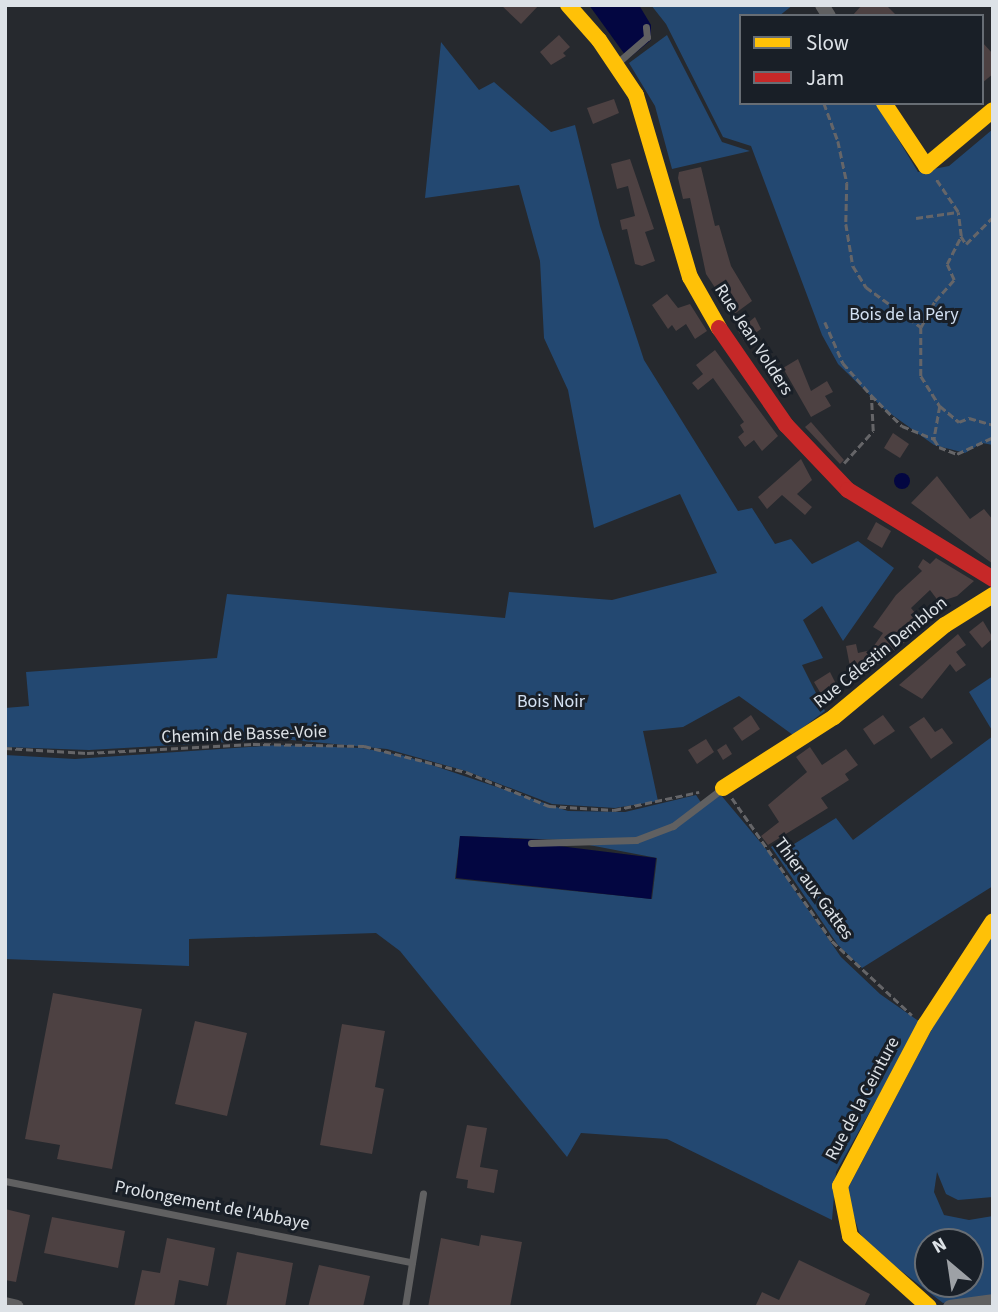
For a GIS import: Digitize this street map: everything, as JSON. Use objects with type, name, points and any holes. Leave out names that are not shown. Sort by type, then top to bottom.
[{"type":"street","name":"Rue Jean Volders","points":[[568,5],[615,64],[643,108],[683,259],[705,306],[786,425],[831,476],[854,495],[993,579]]},
{"type":"street","points":[[885,105],[926,166],[993,110]]},
{"type":"street","name":"Rue Célestin Demblon","points":[[723,788],[834,717],[945,625],[993,595]]},
{"type":"street","name":"Rue de la Ceinture","points":[[929,1307],[850,1236],[840,1201],[844,1175],[925,1025],[988,928]]},
{"type":"street","points":[[950,1307],[993,1301]]},
{"type":"street","points":[[5,1304],[18,1307]]},
{"type":"lane","points":[[615,64],[647,37],[646,27]]},
{"type":"lane","points":[[531,843],[636,840],[673,825],[723,788]]},
{"type":"lane","name":"Prolongement de l'Abbaye","points":[[5,1181],[412,1262]]},
{"type":"lane","points":[[405,1307],[423,1193]]},
{"type":"path","points":[[825,105],[838,141],[847,183],[846,224],[853,266],[866,287],[922,327]]},
{"type":"path","points":[[926,166],[958,212],[961,236],[966,244],[993,216]]},
{"type":"path","points":[[916,218],[958,212]]},
{"type":"path","points":[[961,236],[947,264],[954,280],[935,301],[922,327],[921,376],[940,406],[959,422],[969,418],[993,425]]},
{"type":"path","points":[[825,322],[843,363],[902,426],[933,439],[939,447],[957,454],[993,437]]},
{"type":"path","points":[[831,476],[871,437],[875,426],[871,395]]},
{"type":"path","points":[[933,439],[940,406]]},
{"type":"path","name":"Chemin de Basse-Voie","points":[[5,748],[87,753],[253,744],[364,746],[466,772],[549,806],[582,810],[652,804],[723,788]]},
{"type":"path","name":"Thier aux Gattes","points":[[723,788],[750,819],[832,941],[884,993],[925,1025]]},
{"type":"green space","name":"Bois de la Péry","points":[[651,5],[793,5],[782,14],[739,14],[739,105],[877,105],[918,172],[949,166],[993,129],[993,445],[982,443],[965,453],[934,445],[884,409],[838,364],[822,335],[751,146],[723,137],[666,24]]},
{"type":"green space","points":[[667,35],[722,142],[750,151],[672,169],[655,106],[629,63]]},
{"type":"green space","name":"Bois Noir","points":[[441,42],[479,90],[494,82],[551,132],[575,125],[600,226],[644,360],[738,511],[752,508],[775,544],[791,539],[812,564],[858,541],[894,568],[843,641],[822,606],[803,620],[823,658],[802,665],[825,711],[793,735],[739,696],[683,727],[643,731],[658,801],[615,808],[552,804],[466,771],[387,749],[281,739],[89,750],[5,747],[5,708],[29,706],[26,672],[217,658],[227,594],[505,618],[509,592],[612,600],[717,573],[680,494],[594,528],[568,390],[544,338],[540,261],[519,185],[425,198]]},
{"type":"green space","points":[[993,676],[993,732],[969,692]]},
{"type":"green space","points":[[993,736],[993,886],[862,968],[838,945],[771,847],[779,842],[786,849],[836,818],[853,840]]},
{"type":"green space","points":[[278,745],[362,748],[405,756],[568,811],[625,812],[696,795],[704,807],[720,794],[766,849],[841,957],[880,994],[920,1022],[836,1172],[832,1220],[667,1139],[581,1133],[567,1157],[400,951],[376,933],[189,939],[189,966],[5,959],[5,755],[75,759]],"holes":[[[460,836],[563,840],[657,858],[652,899],[455,879]]]},
{"type":"green space","points":[[993,929],[993,1197],[958,1200],[946,1194],[937,1172],[934,1192],[944,1215],[969,1220],[993,1216],[993,1295],[984,1296],[984,1228],[914,1228],[914,1281],[870,1247],[859,1232],[846,1192],[945,1004]]},
{"type":"green space","points":[[936,1298],[974,1298],[943,1303]]},
{"type":"shaded area","points":[[589,5],[639,5],[651,25],[651,40],[628,59]]},
{"type":"shaded area","points":[[899,473],[905,473],[910,481],[908,487],[899,489],[894,484],[894,478]]},
{"type":"shaded area","points":[[460,836],[547,840],[551,845],[656,858],[651,899],[456,878]]},
{"type":"building","points":[[501,5],[539,5],[521,24]]},
{"type":"building","points":[[862,5],[886,5],[895,14],[854,14]]},
{"type":"building","points":[[559,35],[570,47],[563,53],[566,56],[551,65],[540,52]]},
{"type":"building","points":[[984,44],[993,54],[993,74],[984,81]]},
{"type":"building","points":[[614,99],[619,113],[593,124],[587,108]]},
{"type":"building","points":[[630,159],[654,229],[645,232],[655,261],[642,266],[635,264],[627,229],[622,230],[620,220],[635,216],[628,186],[617,189],[611,164]]},
{"type":"building","points":[[701,167],[715,226],[719,225],[731,266],[752,301],[733,315],[706,274],[690,198],[683,199],[678,178],[679,172]]},
{"type":"building","points":[[667,294],[678,308],[690,304],[707,331],[695,339],[686,324],[676,331],[672,325],[668,329],[652,305]]},
{"type":"building","points":[[755,317],[761,329],[744,341],[738,331]]},
{"type":"building","points":[[715,350],[778,436],[762,451],[754,440],[745,447],[738,437],[744,432],[740,425],[744,422],[713,378],[698,390],[692,383],[703,374],[696,365]]},
{"type":"building","points":[[798,359],[811,391],[827,381],[833,392],[825,396],[831,406],[811,417],[783,368]]},
{"type":"building","points":[[811,422],[844,460],[840,464],[805,427]]},
{"type":"building","points":[[893,433],[909,444],[900,458],[884,448]]},
{"type":"building","points":[[801,459],[812,480],[797,494],[812,507],[805,515],[782,495],[767,509],[758,497]]},
{"type":"building","points":[[937,476],[970,519],[984,509],[993,520],[993,564],[911,503]]},
{"type":"building","points":[[876,522],[891,531],[882,548],[867,539]]},
{"type":"building","points":[[936,558],[974,581],[957,596],[939,602],[930,590],[911,608],[925,625],[863,677],[852,677],[846,646],[856,644],[858,653],[871,650],[883,633],[873,627],[896,595],[922,571],[918,567],[923,559],[930,564]]},
{"type":"building","points":[[983,621],[993,638],[982,648],[969,632]]},
{"type":"building","points":[[958,634],[966,645],[956,652],[966,665],[956,672],[950,664],[922,699],[899,685]]},
{"type":"building","points":[[830,672],[839,690],[833,691],[835,699],[827,704],[814,682]]},
{"type":"building","points":[[751,715],[760,729],[742,741],[733,728]]},
{"type":"building","points":[[883,715],[895,731],[874,745],[863,729]]},
{"type":"building","points":[[924,717],[935,732],[942,728],[953,743],[931,759],[909,727]]},
{"type":"building","points":[[706,739],[714,752],[697,764],[688,750]]},
{"type":"building","points":[[726,744],[732,754],[723,760],[717,750]]},
{"type":"building","points":[[810,747],[822,765],[846,749],[858,765],[845,774],[849,780],[821,798],[828,808],[768,845],[761,836],[779,822],[768,805],[807,772],[796,757]]},
{"type":"building","points":[[53,993],[142,1009],[112,1169],[57,1159],[60,1145],[25,1139]]},
{"type":"building","points":[[195,1021],[247,1033],[227,1116],[175,1104]]},
{"type":"building","points":[[342,1024],[385,1031],[375,1087],[384,1089],[372,1154],[320,1145]]},
{"type":"building","points":[[467,1125],[487,1128],[480,1167],[498,1170],[494,1193],[467,1188],[468,1180],[456,1178]]},
{"type":"building","points":[[5,1209],[30,1215],[16,1282],[5,1280]]},
{"type":"building","points":[[52,1217],[125,1231],[118,1268],[44,1253]]},
{"type":"building","points":[[481,1235],[522,1242],[510,1307],[428,1307],[441,1238],[479,1246]]},
{"type":"building","points":[[167,1238],[215,1248],[208,1286],[179,1280],[174,1307],[134,1307],[142,1270],[160,1273]]},
{"type":"building","points":[[237,1252],[293,1263],[285,1307],[226,1307]]},
{"type":"building","points":[[799,1260],[870,1294],[864,1307],[755,1307],[762,1292],[779,1300]]},
{"type":"building","points":[[319,1265],[370,1276],[363,1307],[308,1307]]},
{"type":"traffic: slow","points":[[568,5],[599,40],[636,95],[690,277],[719,328]]},
{"type":"traffic: slow","points":[[885,105],[926,166],[993,110]]},
{"type":"traffic: slow","points":[[723,788],[834,717],[945,625],[993,595]]},
{"type":"traffic: slow","points":[[929,1307],[850,1236],[840,1186],[925,1025],[993,921]]},
{"type":"traffic: jam","points":[[719,328],[786,425],[848,490],[993,579]]}]
